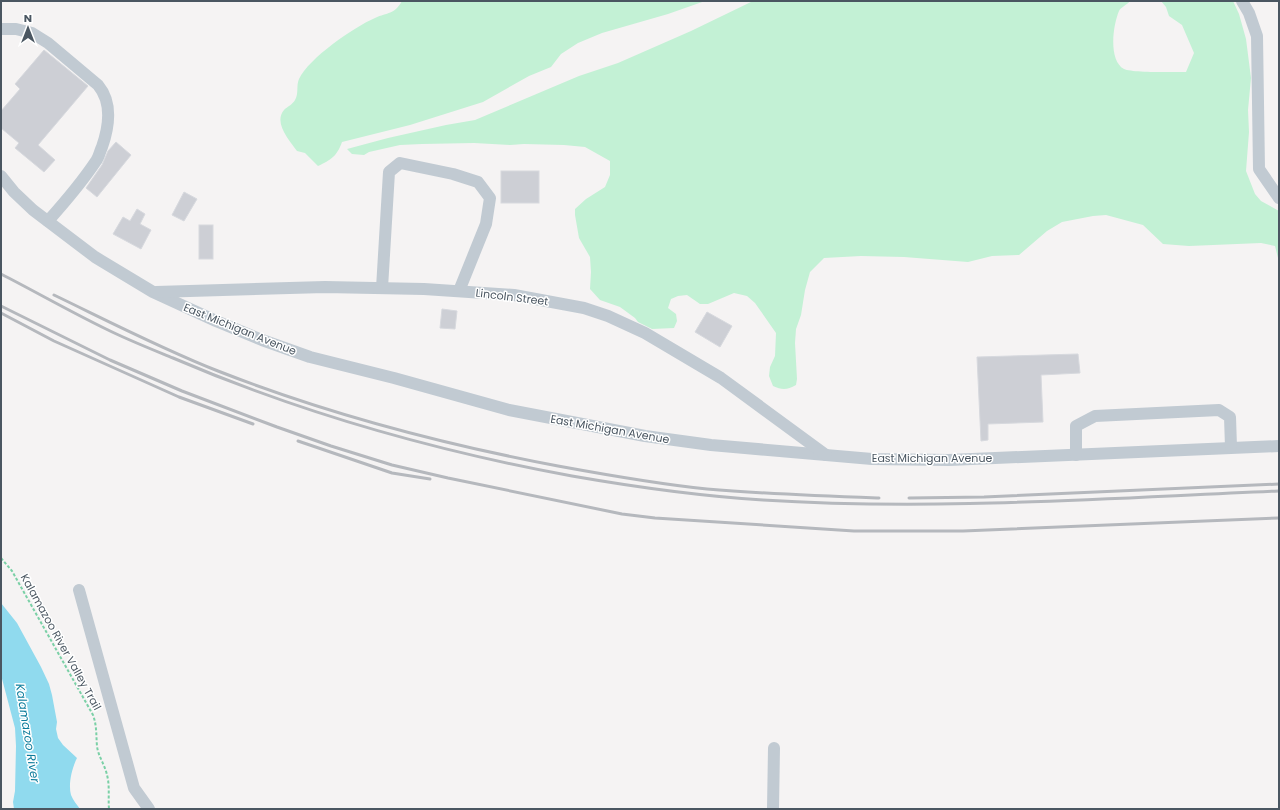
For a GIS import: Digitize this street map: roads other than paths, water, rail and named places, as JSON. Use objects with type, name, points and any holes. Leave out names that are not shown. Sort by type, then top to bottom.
[{"type":"street","points":[[1242,1],[1249,13],[1257,36],[1259,168],[1279,198]]},
{"type":"street","points":[[1,29],[16,29],[32,32],[48,43],[98,85],[102,90],[108,107],[109,122],[106,136],[97,160],[48,221]]},
{"type":"street","points":[[382,288],[389,172],[400,163],[453,174],[478,182],[490,198],[486,224],[459,291]]},
{"type":"street","name":"East Michigan Avenue","points":[[1,176],[28,205],[95,257],[153,292],[216,321],[262,340],[310,357],[394,378],[509,410],[645,436],[710,445],[872,459],[949,460],[1279,446]]},
{"type":"street","name":"Lincoln Street","points":[[153,292],[382,288],[514,295],[537,298],[584,308],[608,316],[645,333],[721,378],[827,456]]},
{"type":"street","points":[[1076,455],[1076,426],[1095,416],[1102,415],[1219,410],[1230,417],[1231,447]]},
{"type":"street","points":[[79,590],[134,788],[149,809]]},
{"type":"street","points":[[773,809],[774,748]]},
{"type":"water","name":"Kalamazoo River","points":[[1,603],[17,623],[49,684],[57,722],[56,729],[58,738],[77,758],[71,776],[70,791],[73,799],[80,809],[14,809],[13,802],[15,791],[16,746],[15,728],[1,675]]},
{"type":"railway","points":[[1,274],[123,337],[221,378],[270,396],[320,413],[420,442],[470,455],[572,476],[667,491],[763,500],[828,503],[956,504],[1086,500],[1279,491]]},
{"type":"railway","points":[[54,295],[156,344],[259,387],[343,414],[428,438],[558,466],[670,485],[750,492],[879,498]]},
{"type":"railway","points":[[1,306],[110,360],[182,391],[331,446],[392,465],[622,514],[655,518],[854,531],[963,531],[1279,518]]},
{"type":"railway","points":[[1,313],[54,341],[179,397],[253,424]]},
{"type":"railway","points":[[298,441],[392,473],[430,479]]},
{"type":"railway","points":[[909,498],[984,497],[1279,484]]}]
